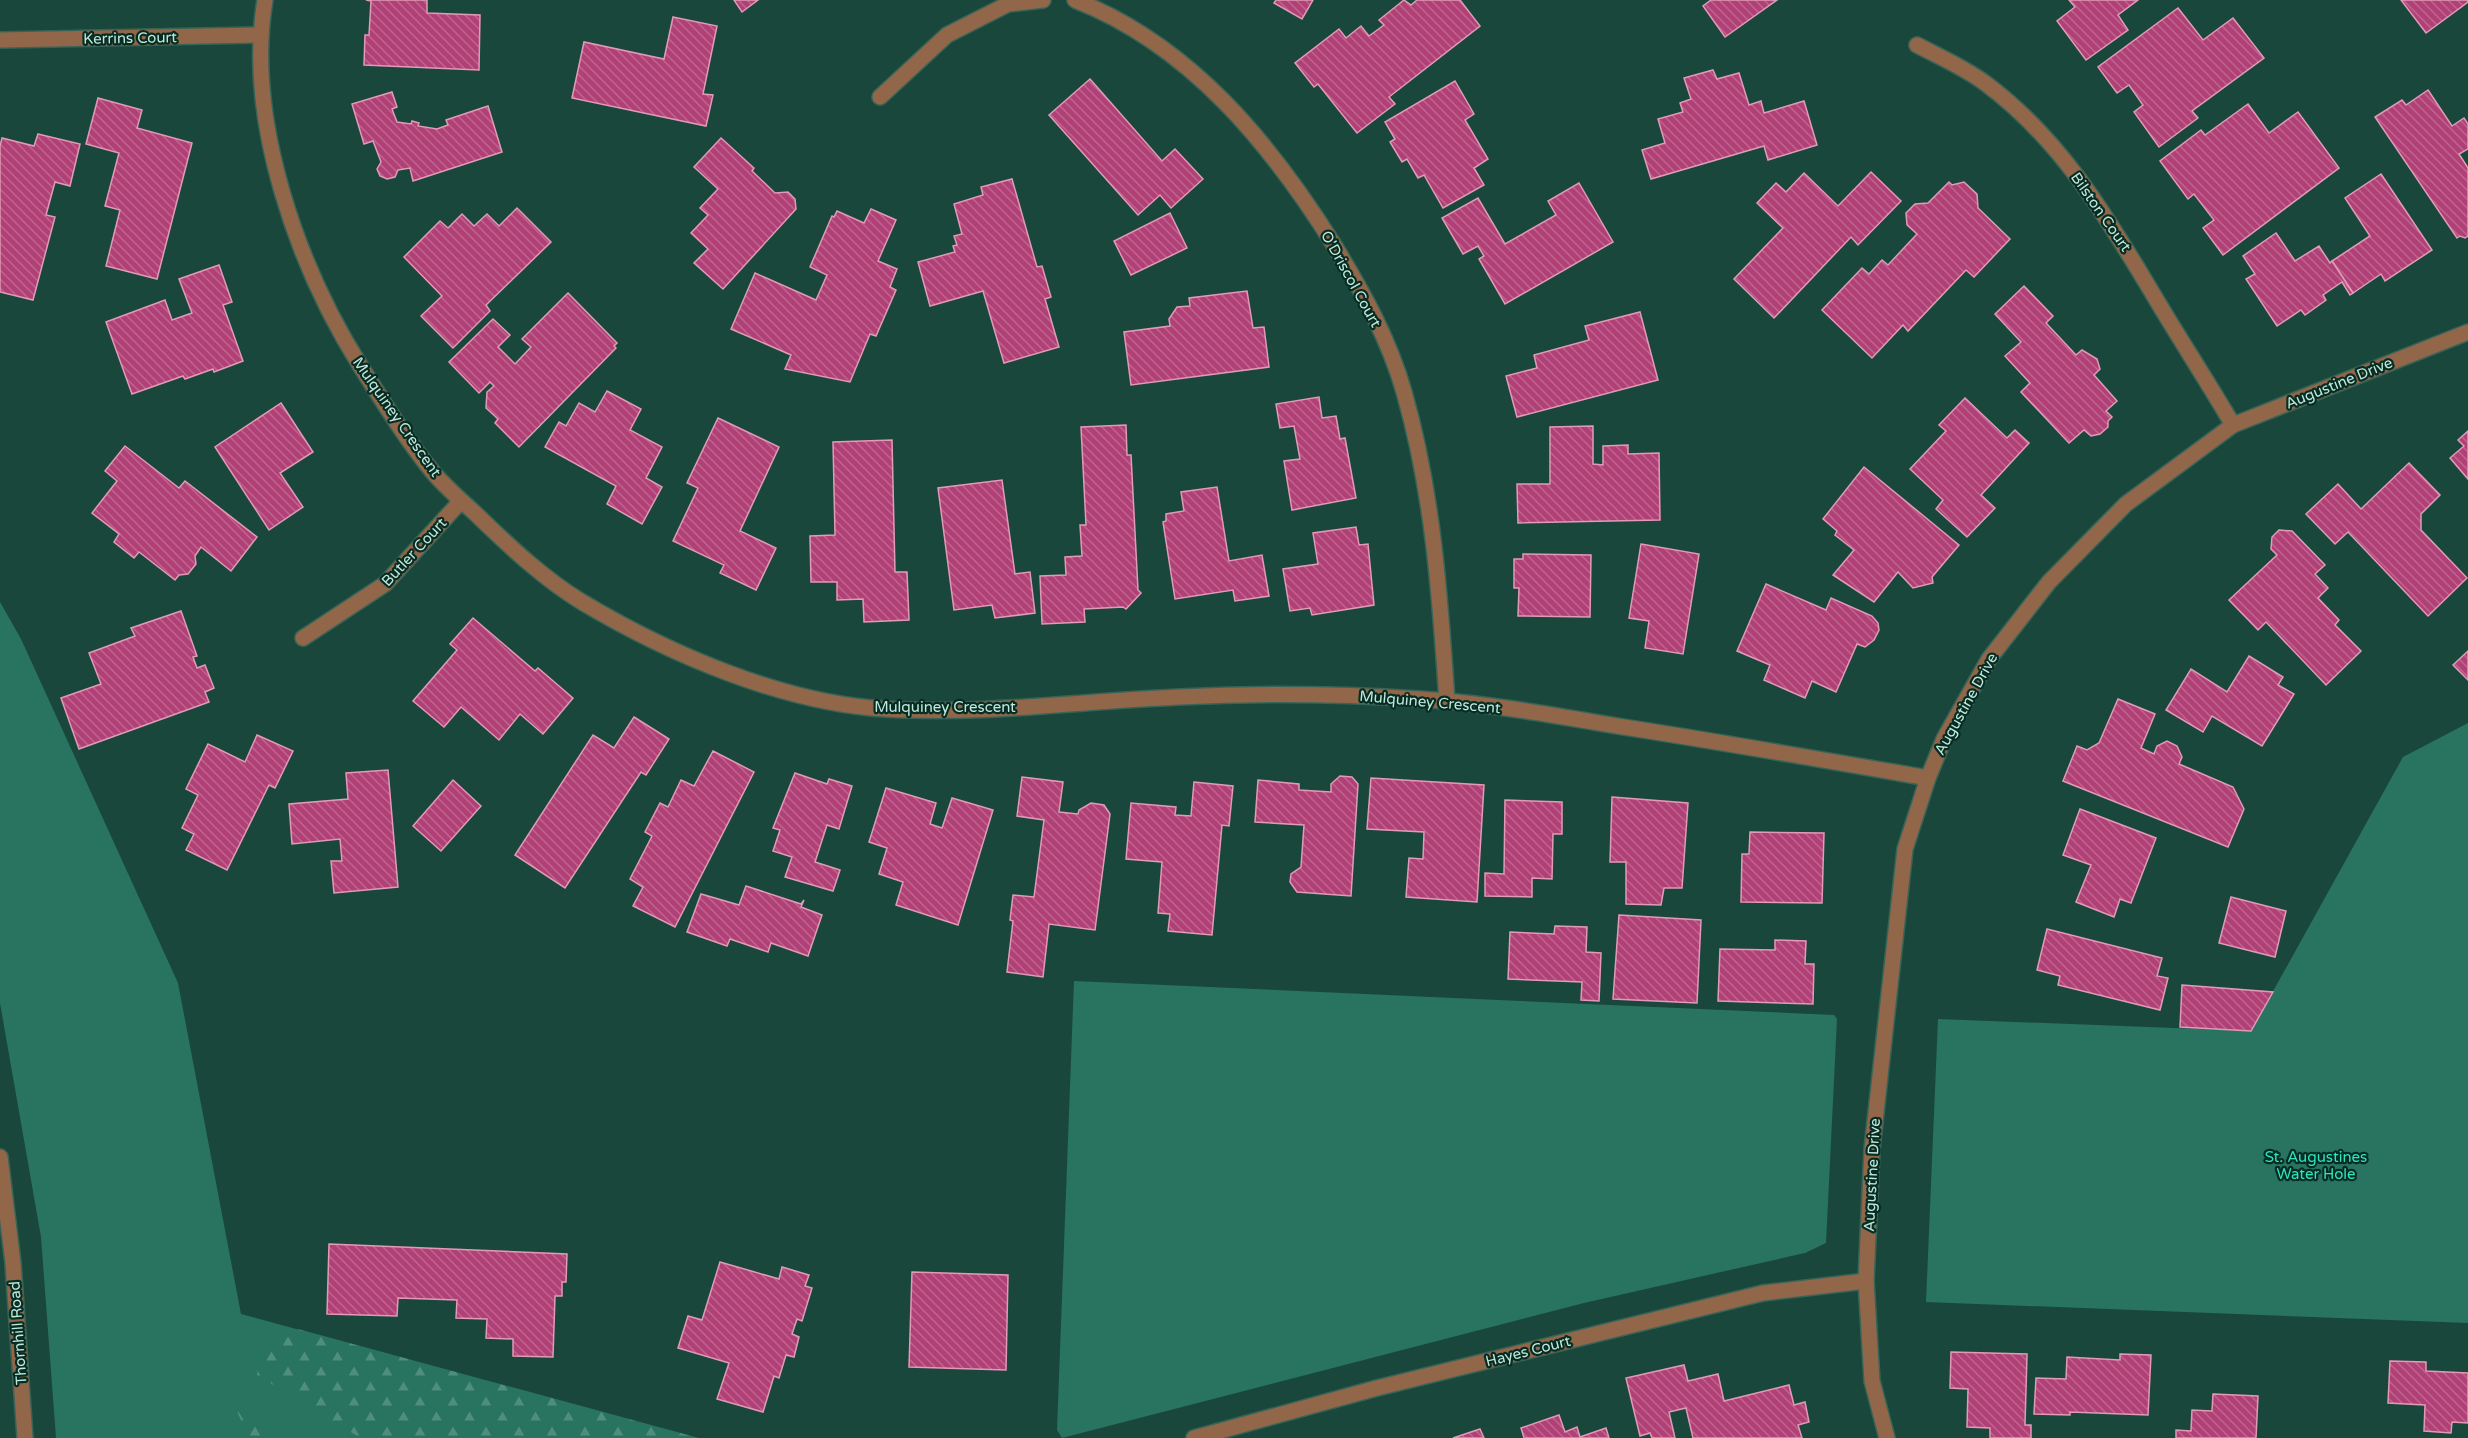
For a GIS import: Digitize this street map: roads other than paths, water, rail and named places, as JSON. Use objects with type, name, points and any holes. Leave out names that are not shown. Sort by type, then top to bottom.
[{"type":"street","name":"Mulquiney Crescent","points":[[265,0],[259,35],[266,117],[292,228],[334,324],[386,406],[427,464],[462,501],[507,543],[579,600],[673,650],[778,691],[881,709],[986,711],[1180,697],[1358,695],[1447,701],[1762,748],[1928,778]]},
{"type":"street","points":[[880,97],[947,35],[1008,4],[1043,0]]},
{"type":"street","name":"O'Driscol Court","points":[[1075,0],[1108,13],[1152,41],[1208,85],[1248,124],[1300,190],[1374,314],[1404,390],[1427,495],[1439,580],[1447,701]]},
{"type":"street","name":"Kerrins Court","points":[[0,40],[259,35]]},
{"type":"street","name":"Bilston Court","points":[[1917,45],[1984,82],[2022,114],[2056,150],[2094,197],[2233,425]]},
{"type":"street","name":"Augustine Drive","points":[[1887,1438],[1872,1381],[1866,1281],[1872,1149],[1905,849],[1928,778],[1944,739],[1989,659],[2049,582],[2126,504],[2233,425],[2468,332]]},
{"type":"street","name":"Butler Court","points":[[303,638],[385,584],[462,501]]},
{"type":"street","name":"Thornhill Road","points":[[0,1157],[13,1263],[25,1438]]},
{"type":"street","name":"Hayes Court","points":[[1194,1438],[1377,1388],[1763,1293],[1866,1281]]},
{"type":"park label","name":"St. Augustines Water Hole","points":[[2316,1166]]}]
